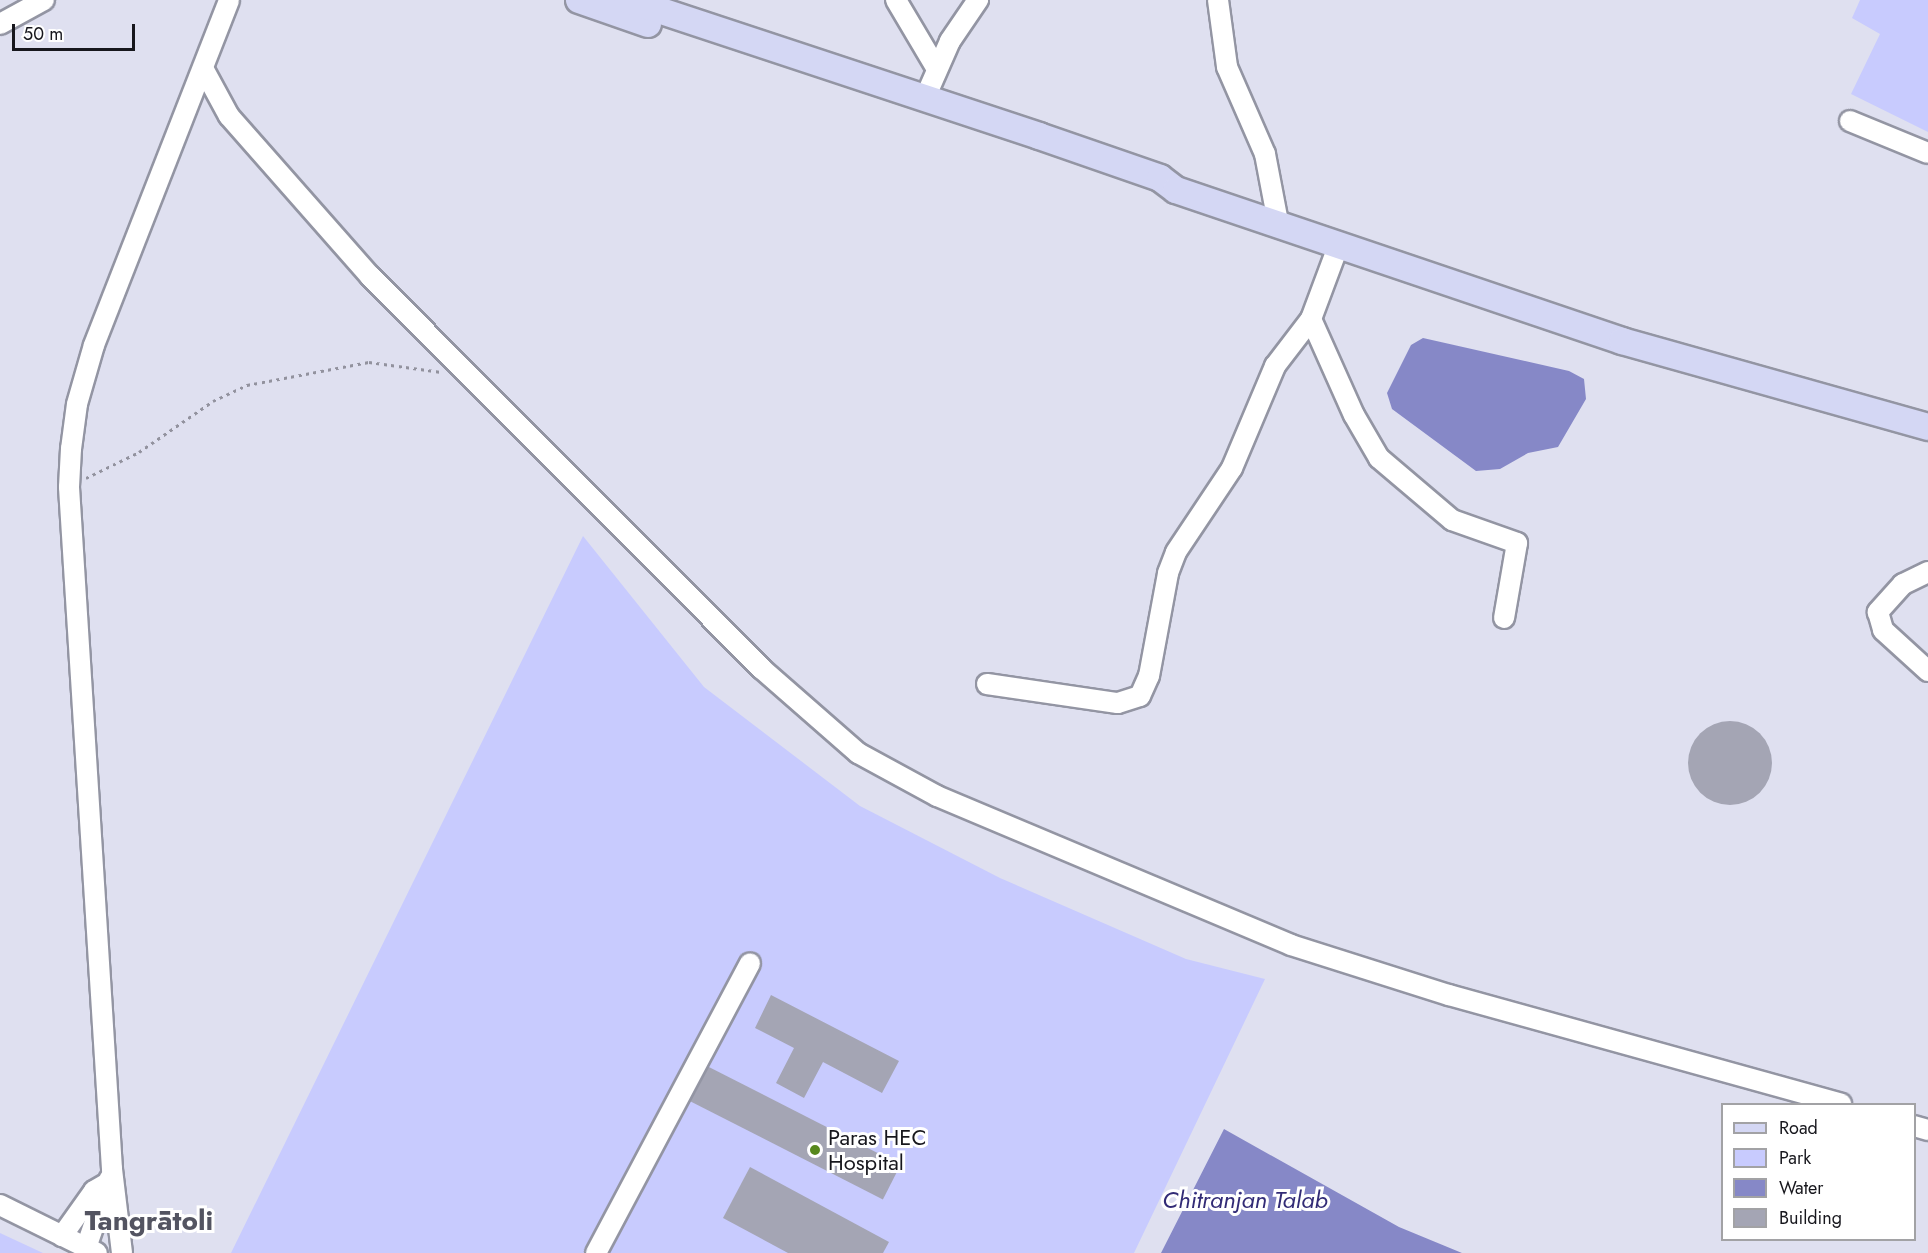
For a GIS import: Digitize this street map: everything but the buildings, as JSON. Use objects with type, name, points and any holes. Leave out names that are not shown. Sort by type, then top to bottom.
[{"type":"main road","points":[[579,0],[1156,192],[1176,190]]},
{"type":"main road","points":[[628,0],[1160,178],[1176,190],[1278,222],[1622,341],[1928,427]]},
{"type":"street","points":[[4,15],[44,0]]},
{"type":"street","points":[[122,1253],[111,1176],[69,487],[77,404],[94,345],[204,70],[229,0]]},
{"type":"street","points":[[896,0],[937,69]]},
{"type":"street","points":[[924,98],[937,69],[978,0]]},
{"type":"street","points":[[1218,0],[1227,67],[1265,154],[1278,222]]},
{"type":"street","points":[[204,70],[229,116],[277,174],[471,379],[810,715],[891,772],[1291,945],[1449,995],[1836,1103]]},
{"type":"street","points":[[1850,121],[1928,153]]},
{"type":"street","points":[[987,684],[1118,703],[1140,696],[1149,676],[1176,552],[1232,468],[1275,366],[1311,319],[1340,244]]},
{"type":"street","points":[[1311,319],[1358,423],[1379,458],[1452,520],[1517,543],[1504,618]]},
{"type":"street","points":[[1928,572],[1895,590],[1878,612],[1883,630],[1928,671]]},
{"type":"street","points":[[596,1253],[750,963]]},
{"type":"street","points":[[62,1236],[94,1191],[111,1176]]},
{"type":"street","points":[[0,1205],[91,1250],[111,1176]]},
{"type":"street","points":[[111,1176],[128,1191],[134,1253]]},
{"type":"path","points":[[69,487],[139,452],[213,401],[247,385],[369,362],[471,379]]},
{"type":"green space","points":[[1860,0],[1928,0],[1928,132],[1851,94],[1880,34],[1852,18]]},
{"type":"green space","points":[[583,536],[704,687],[860,806],[1000,878],[1186,959],[1265,979],[1134,1253],[231,1253]]},
{"type":"green space","points":[[0,1233],[43,1253],[0,1253]]},
{"type":"water","points":[[1423,338],[1569,371],[1584,379],[1586,399],[1558,447],[1528,453],[1500,469],[1476,471],[1392,409],[1387,393],[1411,345]]},
{"type":"water","name":"Chitranjan Talab","points":[[1224,1129],[1399,1227],[1462,1253],[1161,1253]]},
{"type":"place","name":"Paras HEC Hospital","points":[[815,1150]]},
{"type":"district","name":"Tangrātoli","points":[[149,1221]]}]
